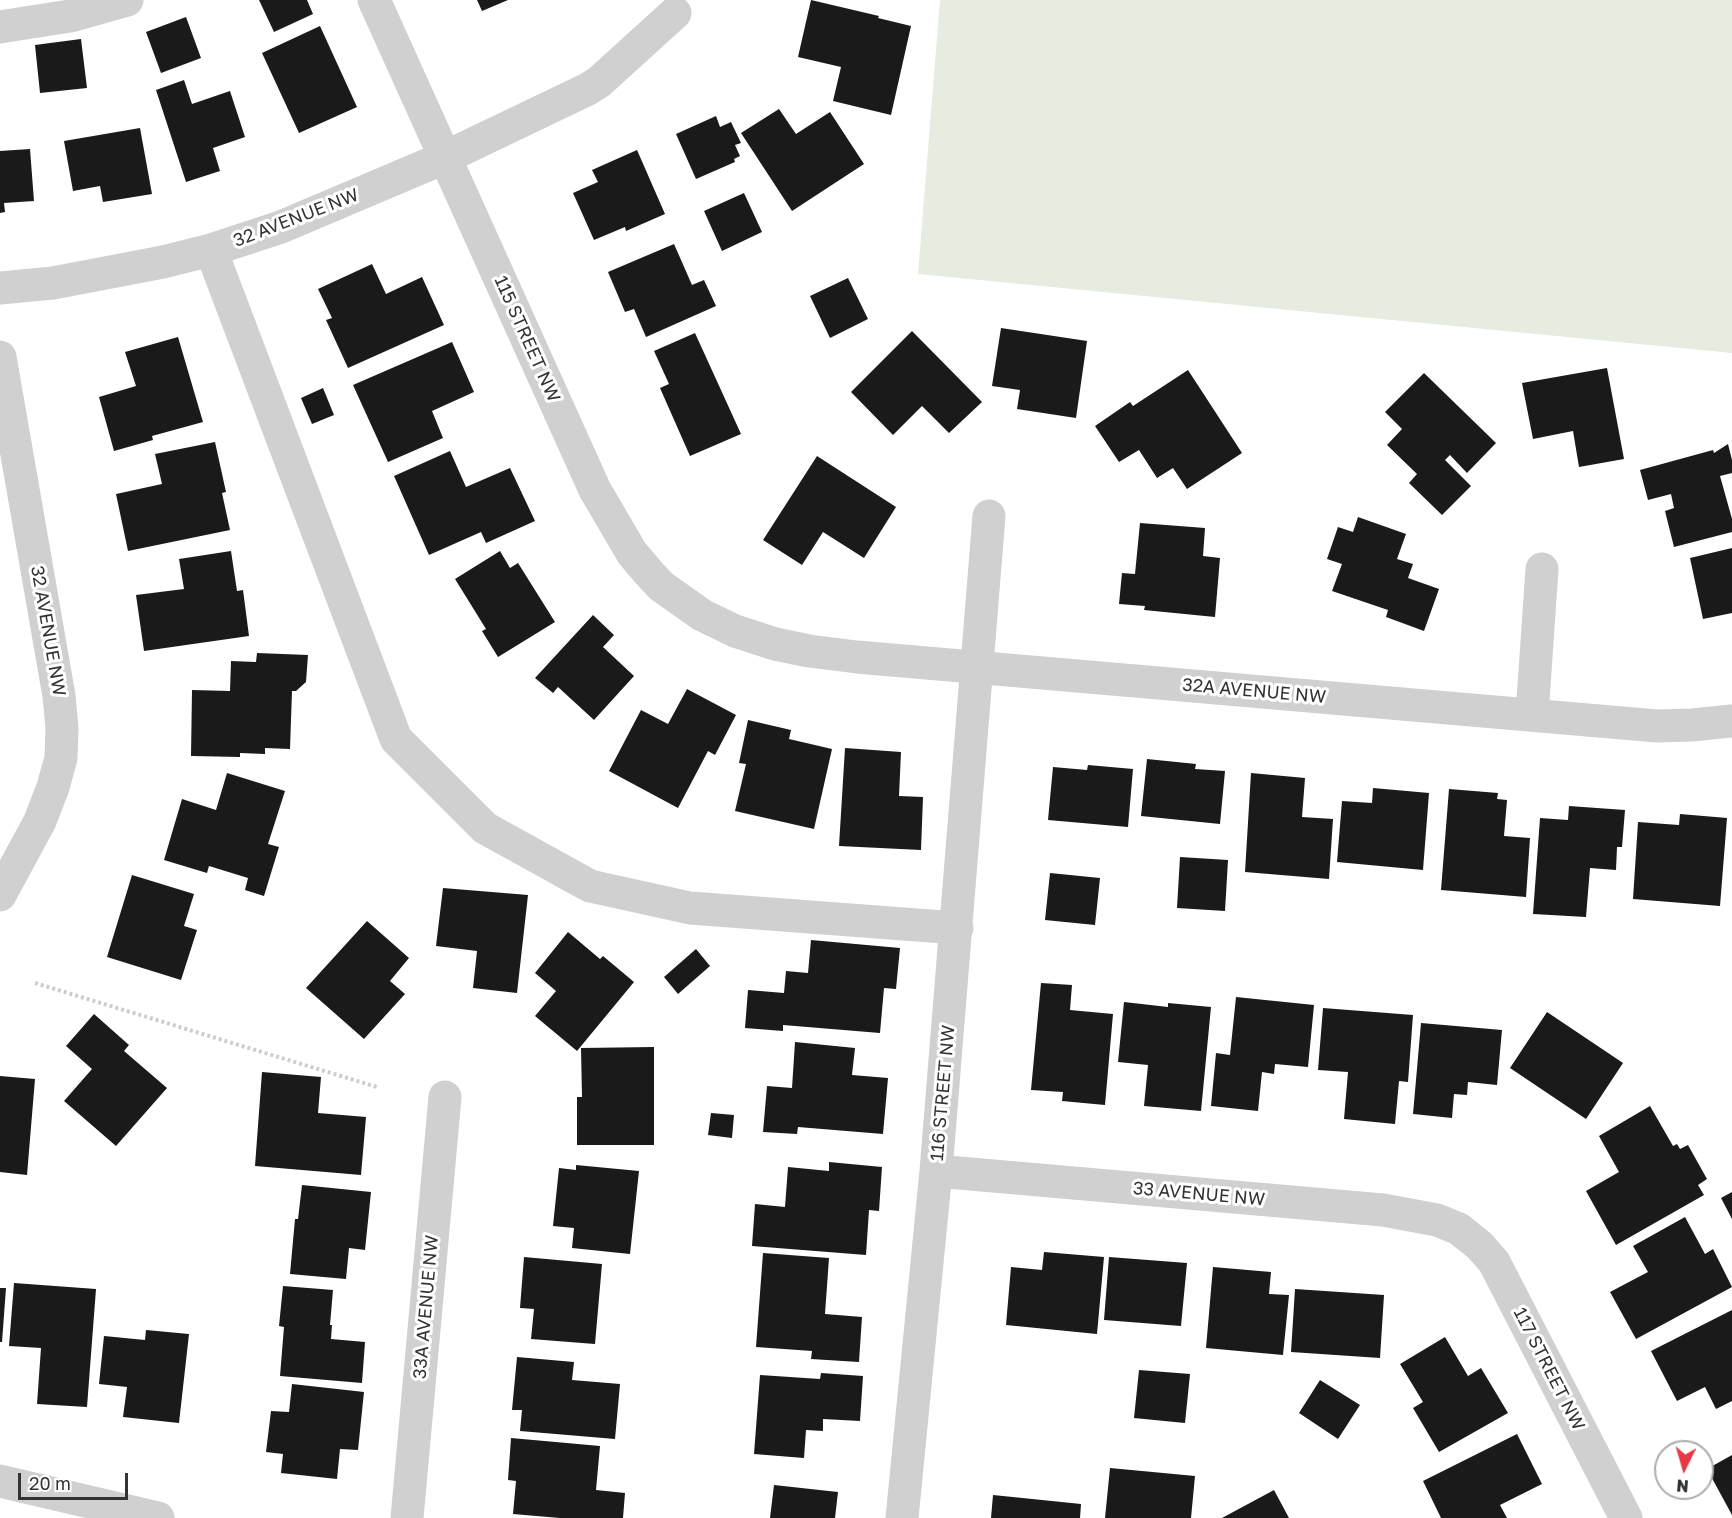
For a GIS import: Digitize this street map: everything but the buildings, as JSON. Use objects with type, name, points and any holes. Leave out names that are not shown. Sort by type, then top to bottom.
[{"type":"street","points":[[0,27],[70,16],[127,0]]},
{"type":"street","name":"115 STREET NW","points":[[374,0],[595,490],[611,519]]},
{"type":"street","points":[[446,157],[588,89],[599,82],[675,13]]},
{"type":"street","name":"32 AVENUE NW","points":[[0,288],[107,274],[211,250],[281,227],[446,157]]},
{"type":"street","points":[[211,250],[396,739],[485,828],[590,886],[690,908],[957,928]]},
{"type":"street","name":"32 AVENUE NW","points":[[0,357],[59,696],[62,728],[61,758],[53,787],[40,821],[0,895]]},
{"type":"street","points":[[977,666],[990,516]]},
{"type":"street","name":"32A AVENUE NW","points":[[611,519],[632,553],[661,586],[702,615],[735,631],[775,644],[809,651],[1657,726],[1732,721]]},
{"type":"street","points":[[1532,715],[1542,570]]},
{"type":"street","name":"116 STREET NW","points":[[902,1518],[936,1171],[977,666]]},
{"type":"street","name":"33A AVENUE NW","points":[[407,1518],[445,1097]]},
{"type":"street","name":"33 AVENUE NW","points":[[936,1171],[1383,1210],[1437,1220],[1459,1229]]},
{"type":"street","name":"117 STREET NW","points":[[1459,1229],[1494,1262],[1626,1518]]},
{"type":"street","points":[[0,1481],[158,1518]]},
{"type":"path","points":[[35,983],[377,1087]]},
{"type":"shaded area","points":[[940,0],[1732,0],[1732,353],[918,274]]}]
